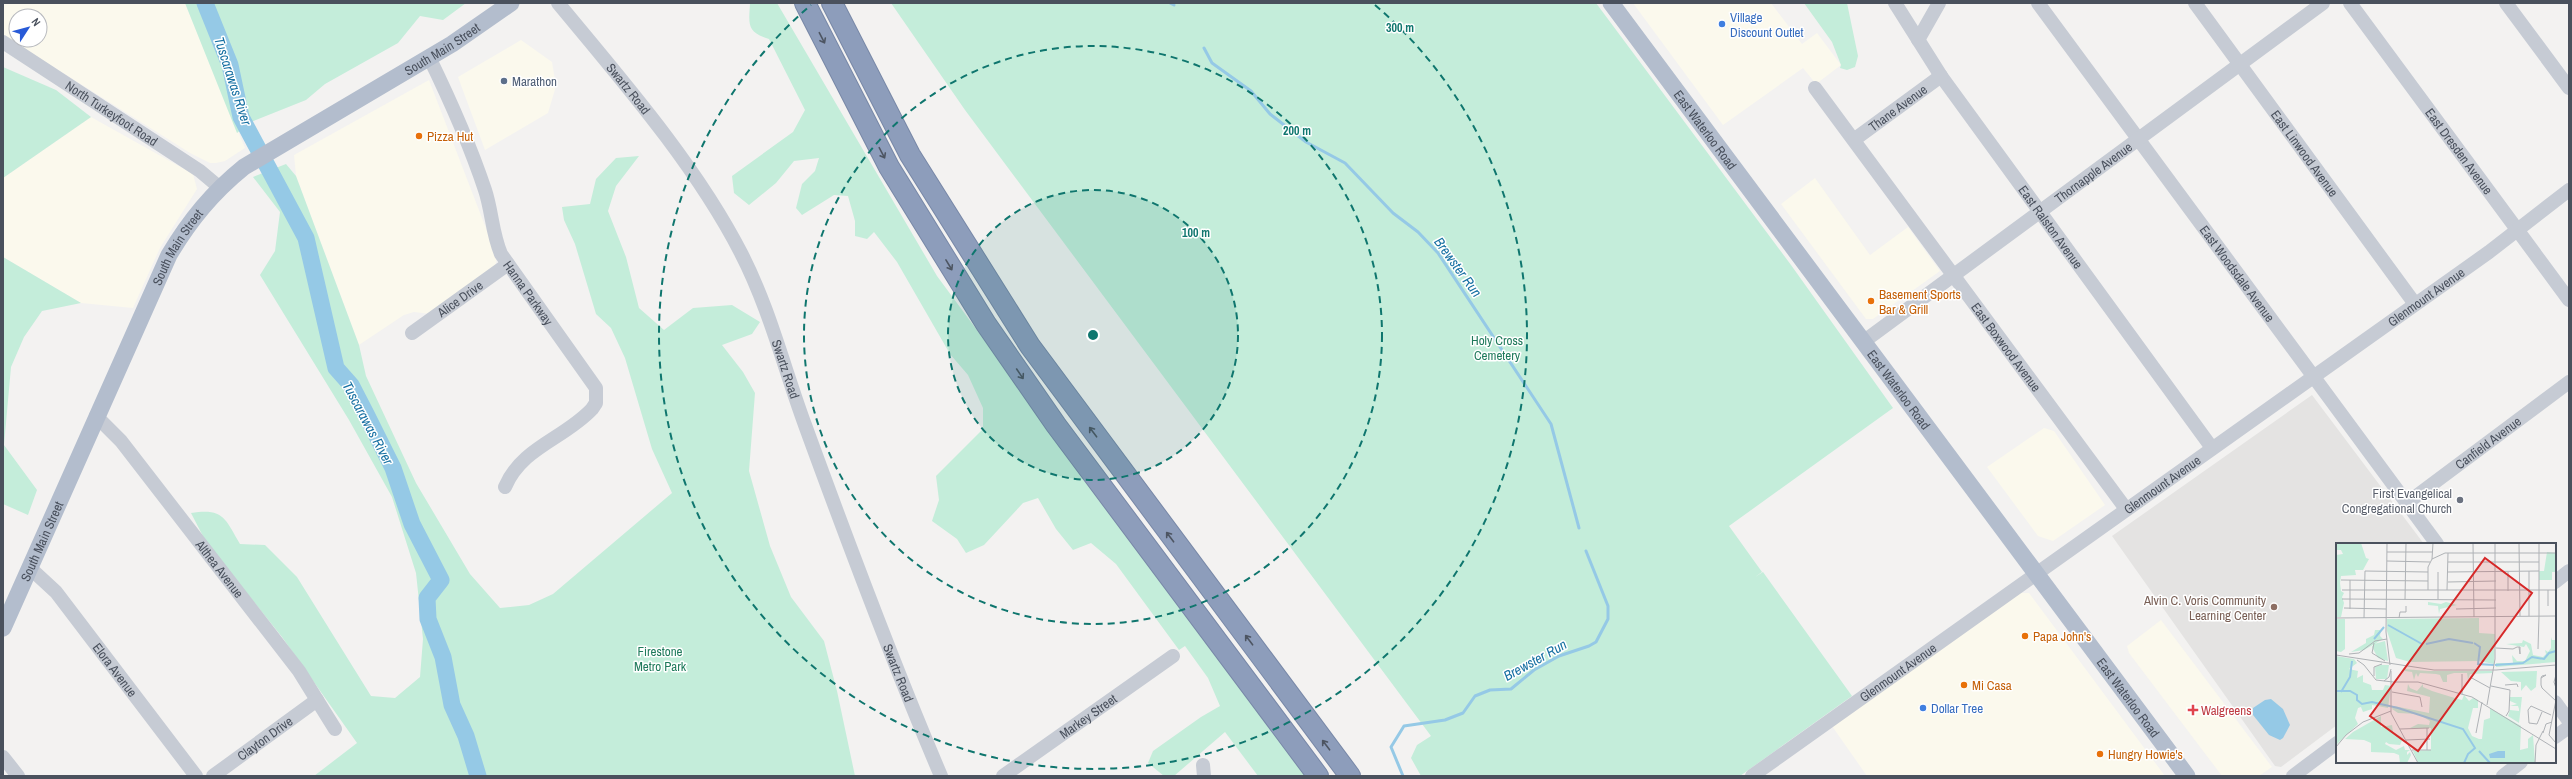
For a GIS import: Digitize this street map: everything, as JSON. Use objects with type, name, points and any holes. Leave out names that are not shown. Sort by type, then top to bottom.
[{"type":"highway","points":[[805,3],[889,166],[986,324],[1056,425],[1318,776]]},
{"type":"highway","points":[[832,3],[910,155],[1030,346],[1350,776]]},
{"type":"main road","name":"South Main Street","points":[[3,628],[96,416],[170,255],[188,224],[219,187],[244,167],[471,32],[511,3]]},
{"type":"main road","name":"East Waterloo Road","points":[[1612,3],[2187,776]]},
{"type":"street","name":"Swartz Road","points":[[558,3],[641,104],[695,179],[741,252],[764,308],[831,496],[941,776]]},
{"type":"street","name":"East Ralston Avenue","points":[[1895,3],[1941,76],[2212,448]]},
{"type":"street","points":[[1918,40],[1939,3]]},
{"type":"street","name":"East Woodsdale Avenue","points":[[2038,3],[2436,543]]},
{"type":"street","name":"East Linwood Avenue","points":[[2195,3],[2415,304]]},
{"type":"street","name":"Thornapple Avenue","points":[[1863,342],[2323,3]]},
{"type":"street","name":"East Dresden Avenue","points":[[2350,3],[2569,300]]},
{"type":"street","points":[[2506,3],[2569,88]]},
{"type":"street","name":"North Turkeyfoot Road","points":[[3,42],[200,171],[219,187]]},
{"type":"street","name":"Hanna Parkway","points":[[429,57],[445,89],[485,190],[493,233],[508,264],[592,382],[597,395],[596,403],[587,414],[523,460],[512,471],[505,488]]},
{"type":"street","name":"Thane Avenue","points":[[1855,139],[1941,76]]},
{"type":"street","name":"East Boxwood Avenue","points":[[1816,88],[1855,139],[2126,510]]},
{"type":"street","name":"Glenmount Avenue","points":[[1752,776],[2518,231],[2569,190]]},
{"type":"street","name":"Alice Drive","points":[[412,333],[508,264]]},
{"type":"street","name":"Canfield Avenue","points":[[2407,503],[2569,382]]},
{"type":"street","name":"Althea Avenue","points":[[96,416],[121,441],[263,624],[317,700],[335,729]]},
{"type":"street","name":"Elora Avenue","points":[[30,568],[56,592],[196,776]]},
{"type":"street","points":[[2556,581],[2569,571]]},
{"type":"street","name":"Markey Street","points":[[1003,776],[1173,656]]},
{"type":"street","name":"Clayton Drive","points":[[212,776],[317,700]]},
{"type":"street","points":[[2556,703],[2569,721]]},
{"type":"street","points":[[2556,736],[2569,727]]},
{"type":"street","points":[[2293,776],[2336,744]]},
{"type":"street","points":[[3,757],[18,776]]},
{"type":"street","points":[[2503,776],[2520,763]]},
{"type":"shaded area","points":[[3,3],[185,3],[245,148],[225,161],[210,163],[190,153],[24,48],[48,48],[48,8],[8,8],[8,38],[3,35]]},
{"type":"shaded area","points":[[1633,3],[1771,3],[1802,44],[1817,33],[1841,65],[1816,84],[1803,68],[1723,125]]},
{"type":"shaded area","points":[[521,40],[552,62],[556,86],[548,113],[485,150],[458,77]]},
{"type":"shaded area","points":[[429,80],[497,257],[495,267],[431,314],[414,312],[404,315],[359,345],[296,176],[294,155]]},
{"type":"shaded area","points":[[91,117],[193,174],[197,189],[160,248],[133,308],[81,303],[3,257],[3,178]]},
{"type":"shaded area","points":[[1815,178],[1870,255],[1908,227],[1940,271],[1873,319],[1866,319],[1781,204]]},
{"type":"shaded area","points":[[2312,395],[2423,543],[2336,543],[2336,726],[2281,767],[2275,766],[2112,536]]},
{"type":"shaded area","points":[[2044,428],[2054,431],[2105,505],[2053,541],[2038,536],[1987,467]]},
{"type":"shaded area","points":[[2019,593],[2029,593],[2165,776],[1867,776],[1832,726]]},
{"type":"shaded area","points":[[2161,620],[2272,767],[2259,776],[2222,776],[2129,653],[2127,646]]},
{"type":"green space","points":[[185,3],[466,3],[443,20],[420,16],[398,43],[325,84],[306,100],[251,122],[237,133]]},
{"type":"green space","points":[[750,3],[777,3],[937,276],[1306,776],[1258,776],[1225,732],[1174,776],[1164,776],[1148,763],[1153,751],[1201,717],[1220,706],[1208,678],[1185,646],[1179,650],[1116,564],[1091,543],[1073,550],[1056,529],[1038,498],[1023,503],[984,545],[966,553],[957,539],[932,521],[939,500],[936,476],[983,429],[983,408],[968,375],[950,354],[897,262],[874,232],[867,239],[855,236],[855,221],[848,196],[834,195],[802,215],[796,208],[802,184],[815,171],[819,158],[794,161],[776,183],[749,205],[734,193],[732,176],[793,132],[805,110],[769,39],[756,33],[750,26]]},
{"type":"green space","name":"Holy Cross Cemetery","points":[[891,3],[1596,3],[1791,265],[1893,408],[1729,526],[1762,572],[1755,577],[1763,572],[1852,696],[1740,776],[1421,776],[1411,758],[1417,745],[1431,736],[965,110]]},
{"type":"green space","points":[[1804,3],[1847,3],[1858,56],[1855,67],[1847,70],[1840,68],[1841,65],[1832,42]]},
{"type":"green space","points":[[3,67],[56,90],[91,117],[3,178]]},
{"type":"green space","name":"Firestone Metro Park","points":[[639,156],[616,186],[608,211],[626,257],[639,308],[664,330],[693,308],[732,305],[760,322],[752,334],[722,345],[743,372],[755,393],[749,471],[770,546],[791,597],[824,641],[837,691],[855,776],[314,776],[357,743],[282,637],[206,542],[191,513],[210,512],[222,517],[231,527],[240,544],[265,545],[297,577],[371,696],[395,698],[420,677],[423,639],[416,573],[392,497],[349,420],[260,275],[275,251],[280,212],[253,177],[286,164],[296,176],[359,345],[366,376],[416,483],[470,574],[500,608],[529,605],[553,594],[672,493],[652,449],[625,358],[611,328],[596,314],[575,244],[564,220],[562,207],[590,204],[596,179],[616,158]]},
{"type":"green space","points":[[3,257],[81,303],[42,311],[24,337],[11,367],[4,445],[37,490],[28,515],[3,504]]},
{"type":"water","points":[[2271,699],[2283,709],[2290,725],[2283,738],[2280,740],[2269,735],[2253,715],[2253,708],[2265,700]]},
{"type":"waterway","name":"Tuscarawas River","points":[[205,3],[230,65],[241,117],[306,238],[336,368],[351,385],[393,468],[412,524],[441,580],[427,598],[428,619],[443,657],[452,705],[466,736],[478,776]]},
{"type":"waterway","name":"Brewster Run","points":[[1170,3],[1174,5]]},
{"type":"waterway","name":"Brewster Run","points":[[1204,48],[1212,63],[1251,91],[1270,114],[1306,142],[1345,163],[1393,213],[1418,232],[1438,253],[1551,424],[1579,528]]},
{"type":"waterway","name":"Brewster Run","points":[[1403,776],[1391,747],[1404,726],[1445,720],[1463,713],[1475,696],[1490,690],[1511,689],[1534,670],[1559,656],[1589,646],[1596,642],[1608,619],[1608,606],[1586,551]]},
{"type":"place","name":"Village Discount Outlet","points":[[1722,24]]},
{"type":"place","name":"Marathon","points":[[504,81]]},
{"type":"place","name":"Pizza Hut","points":[[419,136]]},
{"type":"place","name":"Basement Sports Bar & Grill","points":[[1871,301]]},
{"type":"place","name":"First Evangelical Congregational Church","points":[[2460,500]]},
{"type":"place","name":"Alvin C. Voris Community Learning Center","points":[[2274,607]]},
{"type":"place","name":"Papa John's","points":[[2025,636]]},
{"type":"place","name":"Mi Casa","points":[[1964,685]]},
{"type":"place","name":"Dollar Tree","points":[[1923,708]]},
{"type":"place","name":"Walgreens","points":[[2193,710]]},
{"type":"place","name":"Hungry Howie's","points":[[2100,754]]}]
